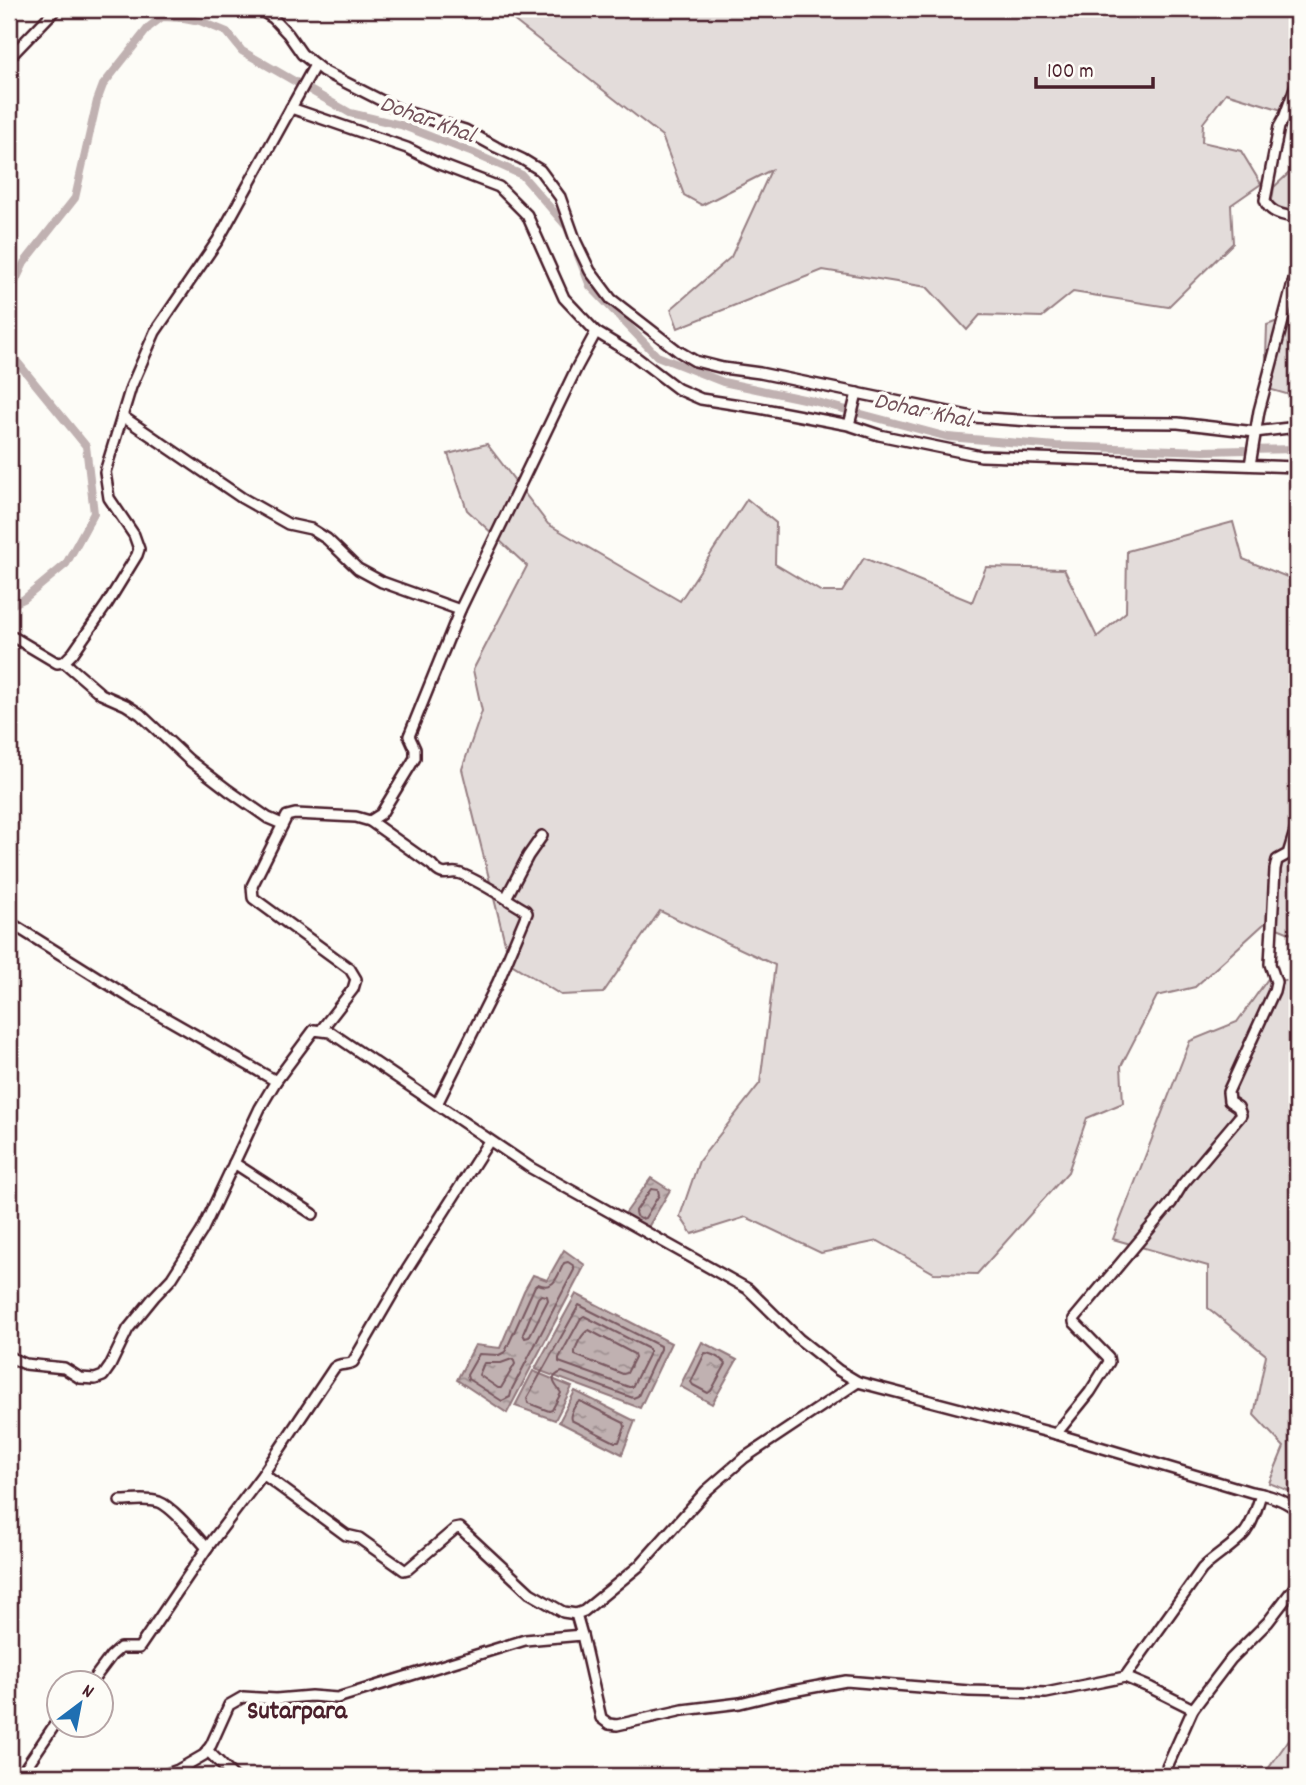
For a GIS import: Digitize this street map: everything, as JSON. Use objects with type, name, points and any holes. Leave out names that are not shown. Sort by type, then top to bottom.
[{"type":"street","points":[[9,58],[56,9]]},
{"type":"street","points":[[259,9],[273,18],[288,34],[313,69],[323,71],[400,110],[465,130],[540,170],[560,197],[590,271],[611,299],[695,361],[760,373],[856,398],[973,417],[1046,422],[1178,423],[1255,434],[1297,427]]},
{"type":"street","points":[[9,636],[57,663],[64,662],[107,604],[139,549],[134,535],[109,499],[105,472],[131,387],[155,332],[218,240],[313,69]]},
{"type":"street","points":[[1297,82],[1279,127],[1265,200],[1272,210],[1297,218]]},
{"type":"street","points":[[290,108],[407,148],[439,164],[499,187],[527,215],[565,298],[596,332],[632,354],[678,389],[701,399],[850,423],[879,435],[981,456],[1250,463],[1297,467]]},
{"type":"street","points":[[1250,463],[1297,268]]},
{"type":"street","points":[[370,821],[381,814],[415,758],[415,749],[409,736],[460,610],[596,332]]},
{"type":"street","points":[[850,423],[856,398]]},
{"type":"street","points":[[122,416],[242,498],[288,524],[311,529],[327,539],[358,569],[382,582],[460,610]]},
{"type":"street","points":[[64,662],[101,694],[140,714],[189,760],[228,790],[268,818],[282,824]]},
{"type":"street","points":[[321,1030],[353,989],[356,979],[350,968],[253,898],[252,886],[282,824],[287,816],[295,814],[356,817],[370,821],[432,865],[439,873],[458,873],[506,898],[527,913],[493,992],[437,1104]]},
{"type":"street","points":[[1056,1434],[1090,1392],[1109,1362],[1108,1357],[1074,1322],[1074,1318],[1241,1115],[1238,1107],[1229,1101],[1228,1092],[1274,991],[1276,982],[1270,964],[1275,869],[1277,860],[1293,852],[1297,825]]},
{"type":"street","points":[[506,898],[542,835]]},
{"type":"street","points":[[9,922],[129,997],[276,1081]]},
{"type":"street","points":[[9,1357],[25,1364],[64,1368],[80,1378],[95,1380],[103,1376],[128,1329],[172,1278],[202,1231],[260,1108],[276,1081],[314,1030],[321,1030],[330,1032],[531,1168],[748,1289],[799,1339],[858,1382],[1056,1434],[1287,1502],[1297,1510]]},
{"type":"street","points":[[100,1670],[120,1648],[139,1648],[207,1548],[263,1474],[334,1368],[338,1364],[354,1362],[402,1276],[489,1141]]},
{"type":"street","points":[[234,1163],[313,1214]]},
{"type":"street","points":[[263,1474],[346,1535],[359,1538],[404,1570],[455,1529],[460,1528],[530,1593],[563,1612],[576,1614],[584,1611],[639,1566],[706,1491],[744,1458],[858,1382]]},
{"type":"street","points":[[1125,1677],[1202,1569],[1244,1534],[1253,1519],[1261,1494]]},
{"type":"street","points":[[120,1501],[146,1500],[162,1503],[207,1548]]},
{"type":"street","points":[[1163,1776],[1193,1709],[1231,1659],[1268,1622],[1297,1584]]},
{"type":"street","points":[[576,1614],[601,1718],[609,1724],[617,1725],[683,1710],[740,1703],[846,1681],[1046,1693],[1125,1677],[1193,1709]]},
{"type":"street","points":[[161,1776],[204,1755],[229,1705],[243,1697],[337,1698],[525,1640],[582,1635]]},
{"type":"street","points":[[20,1776],[46,1738]]},
{"type":"street","points":[[207,1750],[233,1776]]},
{"type":"shaded area","points":[[510,9],[1297,9],[1297,72],[1282,110],[1226,93],[1203,123],[1202,142],[1241,151],[1261,184],[1231,205],[1233,243],[1168,307],[1073,292],[1042,317],[980,315],[967,330],[927,287],[823,270],[678,328],[671,309],[731,257],[771,170],[702,205],[684,195],[662,136],[512,19]]},
{"type":"shaded area","points":[[1289,173],[1297,173],[1297,216],[1271,206],[1274,187]]},
{"type":"shaded area","points":[[1297,314],[1297,397],[1265,388],[1267,325]]},
{"type":"shaded area","points":[[487,444],[548,524],[680,601],[747,499],[776,523],[775,564],[822,592],[842,592],[864,558],[972,602],[986,567],[1064,569],[1097,637],[1126,612],[1127,551],[1233,522],[1243,559],[1297,581],[1297,936],[1265,923],[1195,987],[1157,996],[1121,1066],[1123,1103],[1087,1118],[1068,1172],[977,1274],[934,1273],[878,1241],[821,1253],[746,1217],[692,1234],[680,1216],[699,1161],[760,1083],[775,965],[660,911],[603,993],[561,995],[510,963],[462,769],[482,711],[473,670],[527,566],[467,510],[448,454]]},
{"type":"shaded area","points":[[1270,976],[1297,984],[1297,1494],[1269,1483],[1284,1447],[1254,1415],[1266,1355],[1208,1308],[1208,1266],[1113,1239],[1190,1041],[1237,1022]]},
{"type":"shaded area","points":[[1293,1734],[1297,1734],[1297,1776],[1263,1776]]},
{"type":"water","points":[[651,1178],[670,1190],[647,1229],[622,1218]]},
{"type":"water","points":[[564,1250],[585,1265],[507,1413],[457,1380],[475,1345],[500,1348],[533,1275],[547,1280]]},
{"type":"water","points":[[576,1294],[671,1343],[640,1408],[535,1369]]},
{"type":"water","points":[[702,1342],[737,1360],[712,1404],[680,1386]]},
{"type":"water","points":[[533,1371],[572,1387],[555,1420],[515,1406]]},
{"type":"water","points":[[575,1391],[635,1421],[622,1454],[559,1422]]},
{"type":"waterway","name":"Dohar Khal","points":[[9,606],[24,599],[66,564],[94,513],[86,446],[10,353],[15,282],[24,263],[75,198],[103,85],[149,27],[162,17],[200,21],[227,32],[242,51],[350,113],[401,125],[522,175],[567,227],[570,235]]},
{"type":"waterway","name":"Dohar Khal","points":[[577,253],[590,286],[657,356],[723,382],[813,401],[948,437],[1056,446],[1204,451],[1297,449]]},
{"type":"district","name":"Sutarpara","points":[[297,1709]]}]
